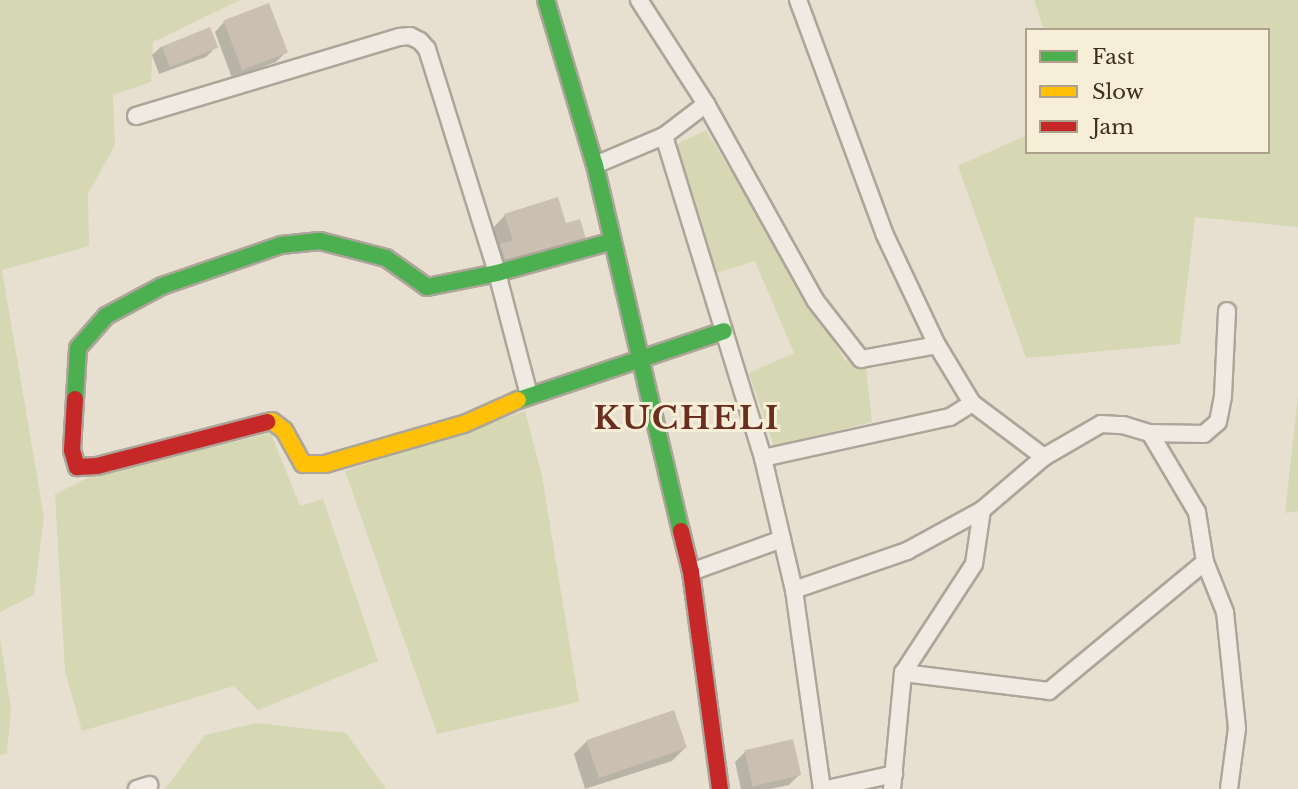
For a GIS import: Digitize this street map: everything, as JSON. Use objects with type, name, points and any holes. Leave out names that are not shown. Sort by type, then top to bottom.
[{"type":"street","points":[[546,0],[594,165],[691,572],[720,789]]},
{"type":"street","points":[[639,0],[706,104],[815,300],[860,359],[937,345]]},
{"type":"street","points":[[798,0],[884,233],[937,345],[972,403],[1044,457]]},
{"type":"street","points":[[136,116],[400,37],[410,36],[421,41],[427,49],[497,273],[529,395]]},
{"type":"street","points":[[594,165],[664,136],[706,104]]},
{"type":"street","points":[[664,136],[763,457],[794,590],[824,789],[893,782],[903,673],[974,564],[982,510]]},
{"type":"street","points":[[613,241],[497,273],[427,287],[386,258],[320,241],[281,245],[162,286],[106,316],[78,348],[72,450],[77,467],[97,466],[272,421],[284,430],[303,464],[325,464],[464,424],[529,395],[724,331]]},
{"type":"street","points":[[794,590],[907,551],[982,510],[1044,457],[1101,424],[1123,425],[1150,433],[1204,434],[1218,422],[1223,396],[1227,312]]},
{"type":"street","points":[[763,457],[950,417],[972,403]]},
{"type":"street","points":[[1150,433],[1197,512],[1205,562],[1225,612],[1237,728],[1229,789]]},
{"type":"street","points":[[691,572],[782,540]]},
{"type":"street","points":[[903,673],[1049,691],[1205,562]]},
{"type":"green space","points":[[0,0],[240,0],[153,42],[151,82],[113,95],[115,145],[88,194],[89,246],[2,270],[44,517],[34,595],[0,612]]},
{"type":"green space","points":[[1034,0],[1298,0],[1298,227],[1195,217],[1180,344],[1026,358],[958,166],[1025,136],[1025,154],[1270,154],[1270,28],[1043,28]]},
{"type":"green space","points":[[706,130],[845,360],[866,369],[872,422],[774,446],[749,373],[794,353],[755,261],[716,273],[675,145]]},
{"type":"green space","points":[[1298,396],[1298,511],[1285,513]]},
{"type":"green space","points":[[525,411],[542,476],[579,702],[437,734],[345,471]]},
{"type":"green space","points":[[271,433],[300,506],[323,499],[378,661],[258,710],[234,686],[82,731],[65,671],[55,494],[89,477]]},
{"type":"green space","points":[[0,638],[11,709],[7,754],[0,755]]},
{"type":"green space","points":[[256,723],[346,733],[386,789],[165,789],[205,735]]},
{"type":"building","points":[[269,3],[288,52],[242,70],[223,21]]},
{"type":"building","points":[[210,27],[218,47],[170,67],[162,46]]},
{"type":"building","points":[[558,197],[566,223],[580,219],[586,239],[507,264],[500,244],[513,240],[504,214]]},
{"type":"building","points":[[674,710],[687,748],[599,778],[586,740]]},
{"type":"building","points":[[793,739],[801,775],[753,786],[744,750]]},
{"type":"traffic: fast","points":[[546,0],[595,165],[681,531]]},
{"type":"traffic: fast","points":[[75,399],[78,348],[106,316],[162,286],[281,245],[320,241],[386,258],[427,287],[497,273],[613,241]]},
{"type":"traffic: fast","points":[[518,400],[724,331]]},
{"type":"traffic: slow","points":[[267,422],[272,421],[284,430],[303,464],[325,464],[464,424],[518,400]]},
{"type":"traffic: jam","points":[[75,399],[72,450],[77,467],[97,466],[267,422]]},
{"type":"traffic: jam","points":[[681,531],[691,572],[720,789]]},
{"type":"district","name":"KUCHELI","points":[[687,418]]}]
